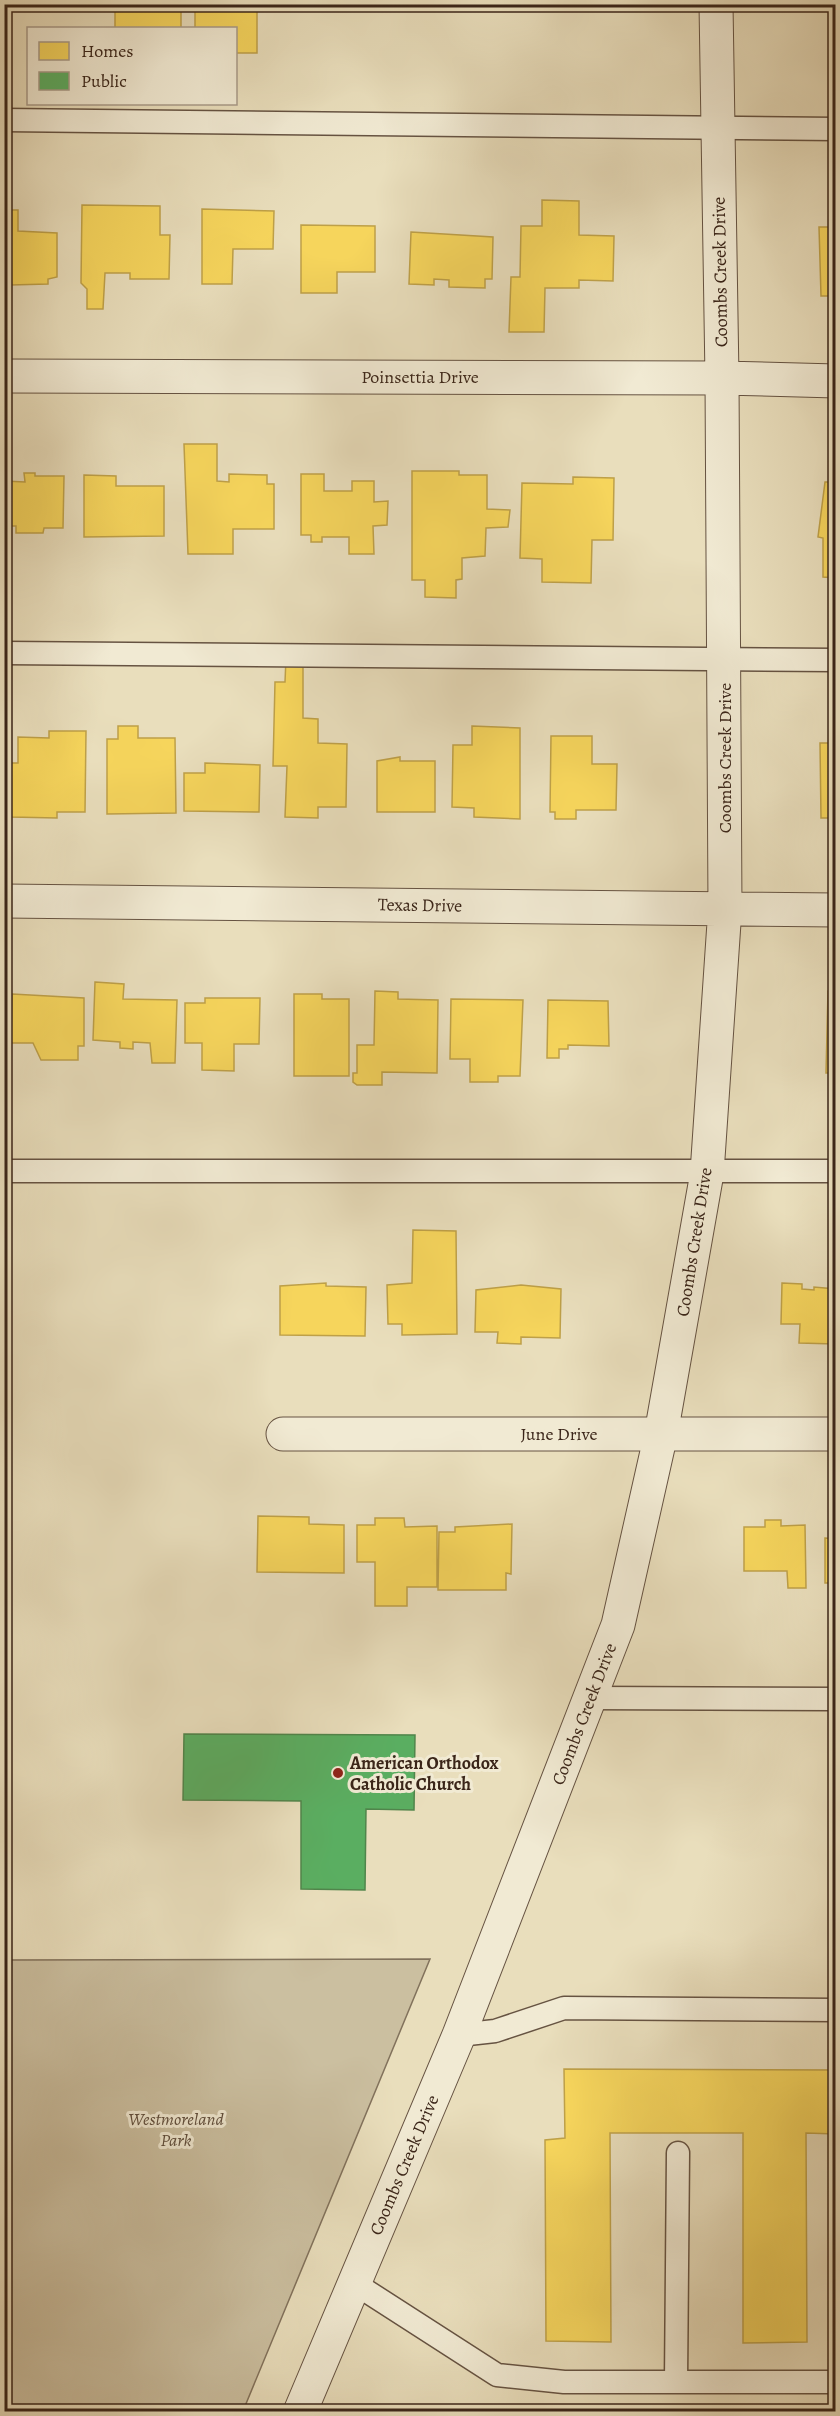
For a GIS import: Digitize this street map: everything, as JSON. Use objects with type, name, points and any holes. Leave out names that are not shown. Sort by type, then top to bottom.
[{"type":"street","name":"Coombs Creek Drive","points":[[300,2412],[459,2036],[618,1625],[661,1434],[707,1173],[725,908],[725,659],[716,4]]},
{"type":"street","name":"Poinsettia Drive","points":[[4,376],[722,378],[836,381]]},
{"type":"street","name":"Texas Drive","points":[[4,901],[836,909]]},
{"type":"street","name":"June Drive","points":[[283,1434],[836,1434]]},
{"type":"lane","points":[[4,120],[836,129]]},
{"type":"lane","points":[[4,653],[836,660]]},
{"type":"lane","points":[[4,1171],[707,1173],[836,1171]]},
{"type":"lane","points":[[591,1698],[836,1699]]},
{"type":"lane","points":[[459,2036],[495,2031],[564,2008],[836,2010]]},
{"type":"lane","points":[[676,2382],[678,2153]]},
{"type":"lane","points":[[354,2283],[496,2375],[564,2382],[836,2382]]},
{"type":"green space","name":"Westmoreland Park","points":[[430,1959],[243,2411],[5,2411],[5,1960]]},
{"type":"building: Homes","points":[[101,4],[181,4],[181,27],[115,27],[115,11],[100,11]]},
{"type":"building: Homes","points":[[195,4],[291,4],[257,5],[257,53],[237,53],[237,27],[195,27]]},
{"type":"building: Homes","points":[[309,4],[380,4],[380,10],[309,8]]},
{"type":"building: Homes","points":[[522,4],[603,4],[522,7]]},
{"type":"building: Homes","points":[[832,4],[836,4],[836,30],[832,30]]},
{"type":"building: Homes","points":[[542,200],[579,201],[579,235],[614,236],[613,281],[579,280],[579,288],[545,288],[544,332],[509,332],[511,277],[520,277],[521,226],[542,226]]},
{"type":"building: Homes","points":[[82,205],[160,206],[160,235],[170,235],[169,279],[130,279],[130,273],[105,273],[103,309],[87,309],[87,289],[81,283]]},
{"type":"building: Homes","points":[[202,209],[274,211],[273,249],[233,249],[232,284],[202,284]]},
{"type":"building: Homes","points":[[4,210],[18,210],[18,231],[57,233],[57,277],[48,279],[48,284],[10,285],[10,278],[4,279]]},
{"type":"building: Homes","points":[[301,225],[375,226],[375,272],[337,272],[337,293],[301,293]]},
{"type":"building: Homes","points":[[819,227],[836,227],[836,296],[821,296]]},
{"type":"building: Homes","points":[[411,232],[493,237],[492,279],[485,279],[485,288],[449,287],[449,280],[434,279],[434,285],[409,284]]},
{"type":"building: Homes","points":[[184,444],[217,444],[217,481],[229,482],[229,474],[267,475],[267,484],[274,484],[274,529],[233,529],[233,554],[188,554]]},
{"type":"building: Homes","points":[[412,471],[459,471],[459,475],[487,475],[487,509],[510,510],[508,527],[486,528],[485,556],[462,558],[462,579],[456,580],[456,598],[425,597],[425,580],[412,580]]},
{"type":"building: Homes","points":[[24,473],[35,473],[35,476],[64,476],[63,528],[44,528],[43,533],[16,533],[16,526],[4,526],[4,481],[25,482]]},
{"type":"building: Homes","points":[[301,474],[324,474],[324,491],[352,491],[352,481],[374,481],[374,502],[388,501],[387,525],[373,526],[374,554],[349,554],[349,537],[322,537],[322,542],[311,542],[311,535],[301,535]]},
{"type":"building: Homes","points":[[84,475],[116,476],[116,486],[164,486],[164,536],[84,537]]},
{"type":"building: Homes","points":[[573,477],[614,478],[613,540],[592,540],[591,583],[542,582],[542,559],[520,558],[522,483],[573,484]]},
{"type":"building: Homes","points":[[825,482],[836,482],[836,578],[823,577],[823,538],[818,537]]},
{"type":"building: Homes","points":[[286,658],[303,659],[303,718],[318,719],[318,743],[347,744],[346,807],[318,807],[318,818],[285,817],[287,766],[273,766],[275,682],[285,682]]},
{"type":"building: Homes","points":[[118,726],[138,726],[138,738],[175,738],[176,813],[107,814],[107,739],[118,739]]},
{"type":"building: Homes","points":[[472,726],[520,728],[520,819],[474,817],[474,808],[452,807],[453,745],[472,745]]},
{"type":"building: Homes","points":[[49,731],[86,731],[85,812],[57,812],[57,818],[11,817],[11,763],[18,763],[18,737],[49,738]]},
{"type":"building: Homes","points":[[551,736],[592,736],[592,764],[617,764],[616,810],[576,810],[576,819],[555,819],[555,812],[550,812]]},
{"type":"building: Homes","points":[[820,743],[836,743],[836,818],[821,818]]},
{"type":"building: Homes","points":[[400,757],[400,761],[435,761],[435,812],[377,812],[377,761]]},
{"type":"building: Homes","points":[[205,763],[260,765],[259,812],[184,811],[184,773],[205,773]]},
{"type":"building: Homes","points":[[95,982],[124,984],[123,999],[177,1000],[175,1063],[152,1063],[150,1043],[133,1042],[133,1049],[120,1048],[120,1042],[93,1040]]},
{"type":"building: Homes","points":[[375,991],[398,992],[398,999],[438,1000],[437,1073],[382,1072],[382,1085],[357,1085],[353,1082],[353,1073],[357,1073],[357,1045],[374,1045]]},
{"type":"building: Homes","points":[[828,991],[836,991],[836,1121],[835,1073],[826,1073]]},
{"type":"building: Homes","points":[[12,994],[84,998],[84,1046],[78,1046],[78,1060],[41,1060],[33,1043],[11,1043]]},
{"type":"building: Homes","points":[[294,994],[322,994],[322,999],[349,999],[349,1076],[294,1076]]},
{"type":"building: Homes","points":[[205,998],[260,998],[259,1044],[234,1044],[234,1071],[202,1070],[202,1043],[185,1043],[185,1003],[205,1003]]},
{"type":"building: Homes","points":[[451,999],[523,1000],[520,1076],[498,1076],[498,1082],[470,1082],[470,1059],[450,1059]]},
{"type":"building: Homes","points":[[548,1000],[608,1001],[609,1046],[568,1045],[568,1049],[559,1049],[559,1058],[547,1058]]},
{"type":"building: Homes","points":[[413,1230],[456,1231],[457,1334],[402,1335],[402,1324],[388,1324],[387,1285],[412,1283]]},
{"type":"building: Homes","points":[[326,1283],[326,1286],[366,1287],[365,1336],[280,1335],[280,1286]]},
{"type":"building: Homes","points":[[782,1283],[802,1284],[802,1289],[814,1290],[814,1287],[836,1289],[835,1344],[799,1343],[800,1324],[781,1324]]},
{"type":"building: Homes","points":[[521,1285],[561,1289],[560,1338],[521,1337],[521,1344],[497,1343],[498,1332],[475,1332],[476,1290]]},
{"type":"building: Homes","points":[[258,1516],[309,1517],[309,1524],[344,1525],[344,1573],[257,1572]]},
{"type":"building: Homes","points":[[375,1518],[404,1518],[405,1527],[437,1526],[437,1587],[407,1587],[407,1606],[375,1606],[375,1562],[357,1562],[357,1525],[375,1525]]},
{"type":"building: Homes","points":[[765,1520],[781,1520],[781,1526],[805,1525],[806,1588],[788,1588],[787,1571],[744,1571],[744,1527],[765,1527]]},
{"type":"building: Homes","points":[[512,1524],[511,1574],[506,1573],[506,1590],[438,1590],[439,1532],[455,1532],[455,1527]]},
{"type":"building: Homes","points":[[825,1538],[836,1539],[836,1583],[825,1583]]},
{"type":"building: Homes","points":[[564,2069],[836,2070],[836,2134],[806,2133],[807,2342],[743,2343],[743,2133],[610,2133],[611,2342],[546,2341],[545,2140],[565,2138]]},
{"type":"building: Public","points":[[184,1734],[415,1735],[414,1810],[366,1809],[365,1890],[301,1889],[301,1801],[183,1800]]},
{"type":"place","name":"American Orthodox Catholic Church","points":[[338,1773]]}]
